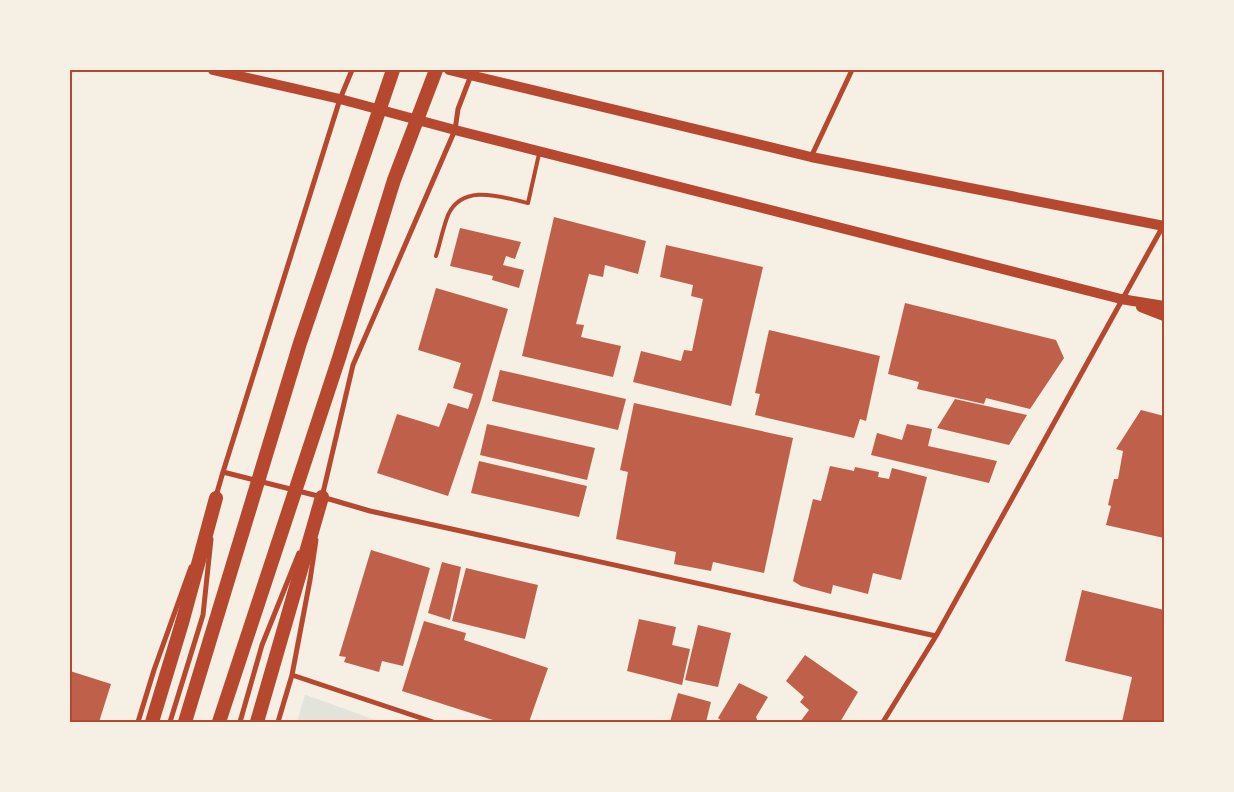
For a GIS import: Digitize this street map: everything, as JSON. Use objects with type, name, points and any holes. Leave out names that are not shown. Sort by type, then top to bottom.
[{"type":"highway","points":[[185,722],[300,344],[393,70]]},
{"type":"highway","points":[[219,722],[336,367],[394,180],[436,70]]},
{"type":"highway","points":[[257,722],[322,497]]},
{"type":"highway","points":[[152,722],[182,624],[216,498]]},
{"type":"main road","points":[[213,70],[340,99],[455,130],[1121,299],[1164,306]]},
{"type":"main road","points":[[449,70],[472,73],[811,157],[1164,226]]},
{"type":"main road","points":[[1121,299],[1164,316]]},
{"type":"street","points":[[170,722],[203,615],[216,498],[222,472],[340,99],[352,70]]},
{"type":"street","points":[[811,157],[852,70]]},
{"type":"street","points":[[278,722],[292,675],[310,580],[322,497],[353,366],[455,130],[458,109],[472,73]]},
{"type":"street","points":[[883,722],[936,636],[1121,299],[1164,226]]},
{"type":"street","points":[[222,472],[322,497],[370,512],[936,636]]},
{"type":"street","points":[[240,722],[262,644],[322,497]]},
{"type":"street","points":[[138,722],[166,636],[216,498]]},
{"type":"street","points":[[292,675],[433,722]]},
{"type":"lane","points":[[436,256],[448,214],[461,199],[482,194],[528,203],[540,151]]},
{"type":"shaded area","points":[[306,695],[381,722],[297,722]]},
{"type":"building","points":[[554,217],[646,241],[638,274],[605,265],[603,277],[589,274],[576,324],[584,325],[581,337],[621,346],[613,377],[522,356]]},
{"type":"building","points":[[460,228],[521,242],[515,259],[506,256],[503,265],[524,270],[519,288],[492,280],[493,276],[450,266]]},
{"type":"building","points":[[666,245],[763,267],[731,406],[633,382],[641,351],[681,361],[684,350],[692,351],[703,299],[691,296],[693,285],[660,277]]},
{"type":"building","points":[[436,288],[508,309],[480,403],[448,496],[377,473],[397,414],[439,427],[448,403],[468,409],[473,394],[453,388],[461,363],[418,350]]},
{"type":"building","points":[[905,303],[1056,340],[1064,358],[1030,409],[986,398],[984,404],[917,389],[919,382],[888,374]]},
{"type":"building","points":[[769,330],[880,356],[866,421],[860,419],[854,438],[755,415],[760,394],[755,393]]},
{"type":"building","points":[[500,370],[626,399],[618,430],[492,401]]},
{"type":"building","points":[[955,399],[1027,415],[1009,445],[937,428]]},
{"type":"building","points":[[634,403],[793,438],[764,573],[713,562],[711,571],[674,564],[676,552],[616,539],[628,472],[620,470]]},
{"type":"building","points":[[1141,410],[1164,416],[1164,538],[1106,525],[1111,506],[1108,505],[1114,479],[1118,479],[1123,451],[1116,449]]},
{"type":"building","points":[[487,424],[595,448],[587,480],[480,455]]},
{"type":"building","points":[[907,424],[932,429],[928,446],[997,461],[989,483],[871,455],[877,433],[902,440]]},
{"type":"building","points":[[479,461],[587,486],[579,517],[471,493]]},
{"type":"building","points":[[830,466],[854,471],[855,467],[879,472],[878,477],[889,479],[892,468],[927,477],[901,580],[873,573],[868,594],[833,585],[831,594],[801,586],[793,581],[813,499],[821,501]]},
{"type":"building","points":[[371,550],[430,568],[403,666],[382,661],[379,672],[344,662],[346,657],[339,656]]},
{"type":"building","points":[[442,562],[461,567],[450,620],[428,613]]},
{"type":"building","points":[[466,568],[538,585],[525,639],[452,621]]},
{"type":"building","points":[[1082,590],[1164,610],[1164,722],[1122,722],[1132,677],[1065,661]]},
{"type":"building","points":[[639,619],[676,627],[672,645],[690,649],[682,685],[627,671]]},
{"type":"building","points":[[424,621],[466,633],[464,640],[548,668],[529,722],[499,722],[402,691]]},
{"type":"building","points":[[698,625],[731,633],[718,687],[685,680]]},
{"type":"building","points":[[805,655],[858,692],[840,722],[800,722],[809,710],[800,702],[804,697],[786,681]]},
{"type":"building","points":[[70,671],[111,684],[99,722],[70,722]]},
{"type":"building","points":[[739,683],[768,697],[756,717],[758,722],[723,722],[718,718]]},
{"type":"building","points":[[678,693],[711,702],[706,722],[670,722]]}]
